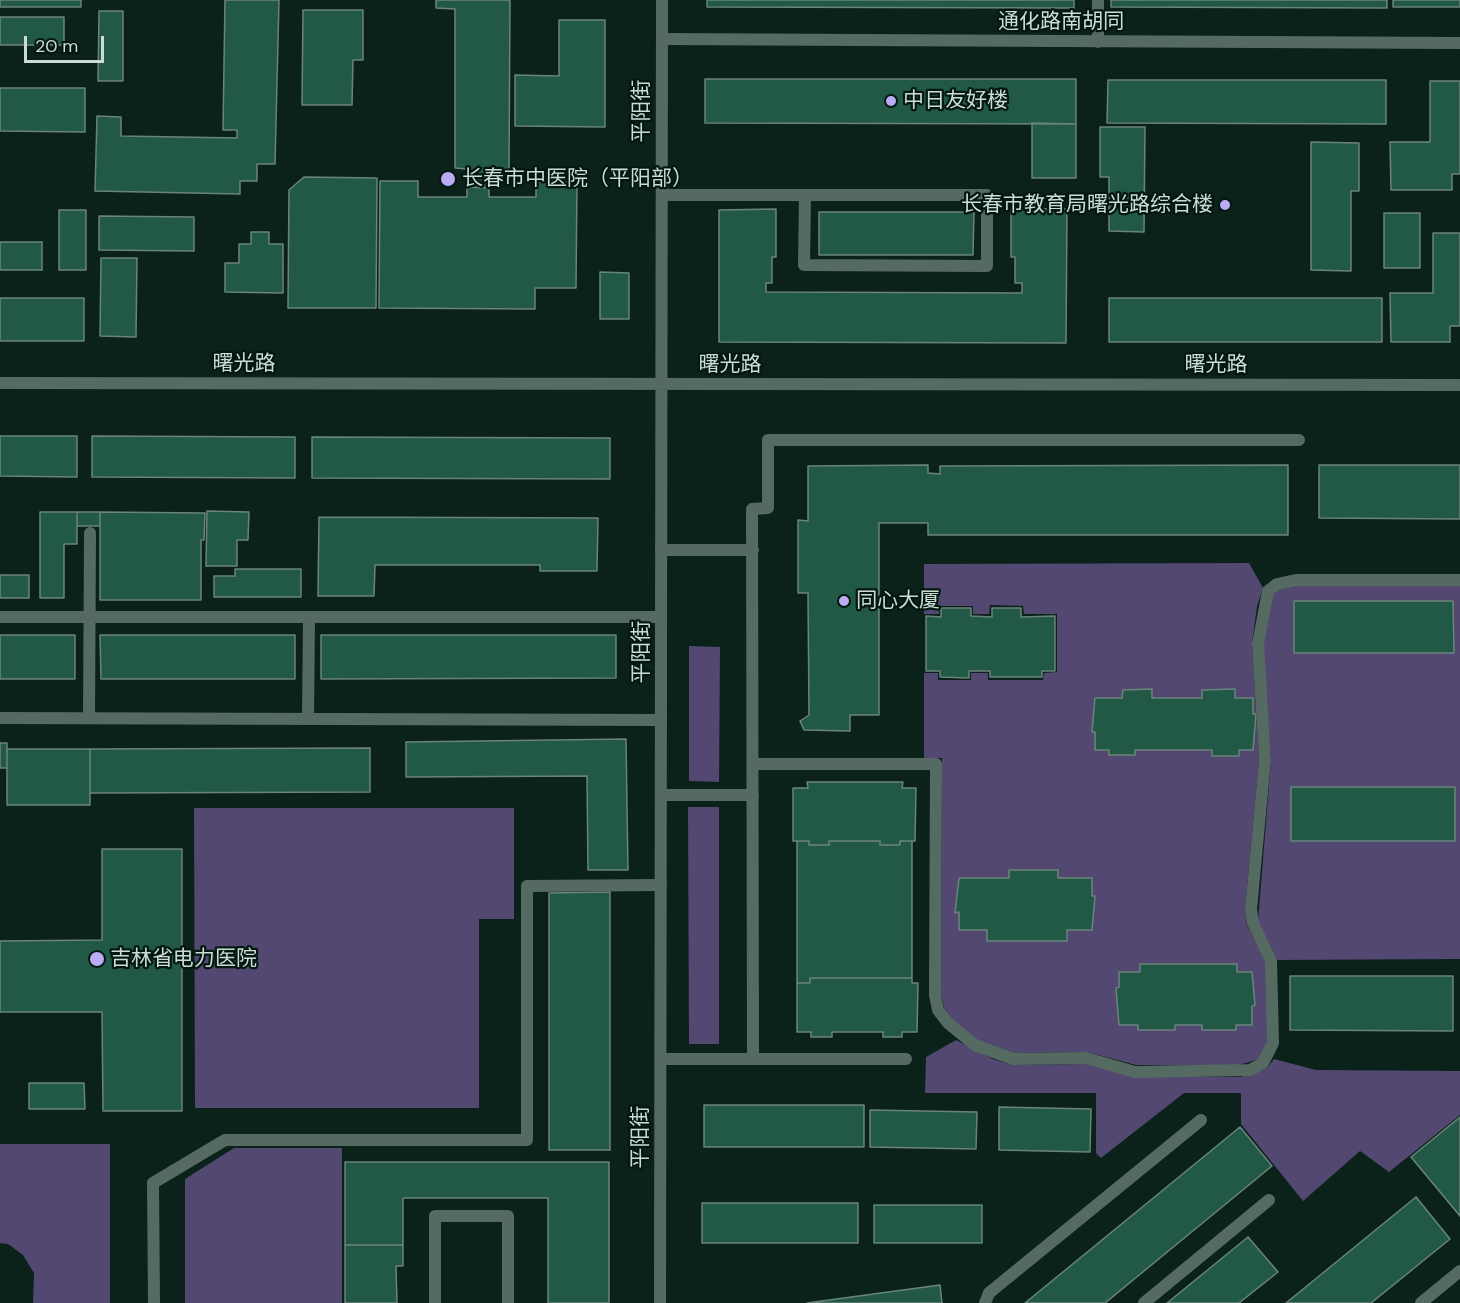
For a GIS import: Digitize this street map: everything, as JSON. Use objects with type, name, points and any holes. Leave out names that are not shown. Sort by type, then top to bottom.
[{"type":"street","name":"平阳街","points":[[660,1303],[662,0]]},
{"type":"street","points":[[1098,0],[1098,42]]},
{"type":"street","name":"通化路南胡同","points":[[662,39],[1460,43]]},
{"type":"street","points":[[662,195],[805,195],[987,195],[987,266],[804,265],[805,195]]},
{"type":"street","name":"曙光路","points":[[0,383],[1460,385]]},
{"type":"street","points":[[753,1059],[752,508],[768,508],[768,440],[1299,440]]},
{"type":"street","points":[[89,718],[90,533]]},
{"type":"street","points":[[661,550],[753,550]]},
{"type":"street","points":[[753,764],[936,764],[935,995],[938,1010],[948,1023],[975,1045],[1013,1059],[1086,1058],[1135,1072],[1250,1070],[1263,1063],[1273,1043],[1274,974],[1271,961],[1253,923],[1251,909],[1265,760],[1258,644],[1268,591],[1277,584],[1296,580],[1460,580]]},
{"type":"street","points":[[0,617],[661,617]]},
{"type":"street","points":[[308,719],[309,617]]},
{"type":"street","points":[[0,718],[661,720]]},
{"type":"street","points":[[661,795],[753,795]]},
{"type":"street","points":[[154,1303],[153,1183],[225,1140],[527,1140],[527,886],[661,885]]},
{"type":"street","points":[[661,1059],[906,1059]]},
{"type":"street","points":[[985,1303],[989,1293],[1201,1120]]},
{"type":"street","points":[[1144,1303],[1269,1200]]},
{"type":"street","points":[[435,1303],[435,1216],[507,1216],[508,1303]]},
{"type":"street","points":[[1420,1303],[1460,1271]]},
{"type":"shaded area","points":[[1249,563],[1263,588],[1257,606],[1252,644],[1259,760],[1245,909],[1247,925],[1266,963],[1267,1042],[1263,1053],[1259,1059],[1239,1065],[1136,1065],[1087,1052],[1014,1053],[978,1040],[952,1019],[944,1007],[941,994],[942,758],[924,758],[924,673],[938,673],[938,680],[971,680],[971,673],[988,673],[988,680],[1043,680],[1044,673],[1057,672],[1057,614],[1024,614],[1023,606],[990,605],[989,614],[973,614],[973,606],[939,606],[939,614],[924,614],[924,564]]},
{"type":"shaded area","points":[[1297,585],[1460,585],[1460,959],[1277,960],[1258,921],[1271,760],[1263,645],[1273,594],[1280,589]]},
{"type":"shaded area","points":[[689,646],[720,647],[719,782],[689,781]]},
{"type":"shaded area","points":[[688,807],[719,807],[719,1044],[689,1044]]},
{"type":"shaded area","points":[[194,808],[514,808],[514,919],[479,919],[479,1108],[195,1108]]},
{"type":"shaded area","points":[[956,1040],[993,1059],[1012,1065],[1086,1064],[1135,1077],[1241,1077],[1267,1068],[1274,1059],[1316,1070],[1460,1071],[1460,1115],[1389,1172],[1360,1151],[1303,1201],[1241,1124],[1241,1093],[1184,1093],[1101,1158],[1096,1153],[1096,1093],[925,1093],[926,1057]]},
{"type":"shaded area","points":[[0,1144],[110,1144],[110,1303],[33,1303],[34,1273],[23,1255],[8,1244],[0,1243]]},
{"type":"shaded area","points":[[234,1148],[342,1148],[342,1303],[185,1303],[185,1179]]},
{"type":"building","points":[[0,0],[81,0],[81,7],[0,7]]},
{"type":"building","points":[[225,0],[279,0],[275,164],[257,164],[257,181],[240,181],[240,194],[95,191],[97,116],[121,117],[121,136],[237,138],[237,130],[223,130]]},
{"type":"building","points":[[436,0],[510,0],[509,169],[489,169],[489,188],[467,187],[467,169],[455,168],[455,9],[436,8]]},
{"type":"building","points":[[707,0],[1074,0],[1074,8],[707,7]]},
{"type":"building","points":[[1111,0],[1387,0],[1387,8],[1111,7]]},
{"type":"building","points":[[1393,0],[1460,0],[1460,7],[1393,7]]},
{"type":"building","points":[[303,10],[363,10],[363,60],[353,60],[352,105],[302,105]]},
{"type":"building","points":[[99,11],[123,11],[123,81],[98,81]]},
{"type":"building","points":[[0,17],[64,17],[64,45],[0,45]]},
{"type":"building","points":[[559,20],[605,20],[605,127],[515,126],[515,75],[559,76]]},
{"type":"building","name":"中日友好楼","points":[[705,79],[1076,79],[1076,124],[705,123]]},
{"type":"building","points":[[1108,80],[1386,80],[1386,124],[1107,123]]},
{"type":"building","points":[[1430,81],[1460,81],[1460,174],[1452,174],[1452,190],[1391,190],[1390,142],[1430,142]]},
{"type":"building","points":[[0,88],[85,88],[85,132],[0,131]]},
{"type":"building","points":[[1032,123],[1076,124],[1076,178],[1032,178]]},
{"type":"building","points":[[1100,127],[1145,127],[1144,232],[1109,231],[1109,177],[1100,177]]},
{"type":"building","points":[[1311,142],[1359,143],[1359,191],[1351,191],[1351,271],[1311,270]]},
{"type":"building","points":[[304,177],[377,178],[376,308],[288,308],[289,190]]},
{"type":"building","points":[[380,181],[418,181],[418,197],[467,197],[467,187],[489,188],[489,197],[536,197],[536,182],[577,182],[576,288],[535,288],[535,309],[379,308]]},
{"type":"building","points":[[776,209],[776,257],[772,257],[772,283],[766,283],[766,292],[1022,293],[1022,283],[1015,283],[1015,257],[1011,257],[1011,209],[1067,209],[1066,343],[719,342],[719,210]]},
{"type":"building","points":[[59,210],[86,210],[86,270],[59,270]]},
{"type":"building","points":[[819,212],[974,212],[973,255],[819,255]]},
{"type":"building","points":[[1384,213],[1420,213],[1420,268],[1384,268]]},
{"type":"building","points":[[99,216],[194,217],[194,251],[99,250]]},
{"type":"building","points":[[251,232],[269,232],[269,244],[283,244],[283,293],[225,292],[225,263],[239,263],[239,244],[251,244]]},
{"type":"building","points":[[1433,233],[1460,233],[1460,326],[1450,326],[1450,342],[1391,342],[1390,293],[1433,293]]},
{"type":"building","points":[[0,242],[42,242],[42,270],[0,270]]},
{"type":"building","points":[[101,258],[137,258],[136,337],[100,336]]},
{"type":"building","points":[[600,272],[629,273],[629,319],[600,319]]},
{"type":"building","points":[[0,298],[84,298],[84,341],[0,341]]},
{"type":"building","points":[[1109,298],[1382,298],[1382,342],[1109,342]]},
{"type":"building","points":[[0,436],[77,436],[77,477],[0,476]]},
{"type":"building","points":[[92,436],[295,437],[295,478],[92,477]]},
{"type":"building","points":[[312,437],[610,438],[610,479],[312,478]]},
{"type":"building","name":"同心大厦","points":[[928,465],[928,473],[940,474],[940,466],[1288,465],[1288,535],[928,535],[928,523],[879,523],[879,715],[850,715],[850,731],[804,730],[800,721],[809,715],[808,593],[798,593],[798,520],[808,521],[808,466]]},
{"type":"building","points":[[1319,465],[1460,465],[1460,519],[1319,518]]},
{"type":"building","points":[[207,511],[249,512],[248,540],[237,540],[237,566],[206,566]]},
{"type":"building","points":[[40,512],[77,512],[77,544],[64,544],[64,598],[40,598]]},
{"type":"building","points":[[77,512],[100,512],[100,526],[77,526]]},
{"type":"building","points":[[100,512],[205,513],[204,540],[201,540],[201,600],[100,600]]},
{"type":"building","points":[[319,517],[598,518],[597,571],[540,571],[540,565],[375,565],[374,596],[318,596]]},
{"type":"building","points":[[235,569],[301,569],[301,597],[214,597],[214,576],[235,576]]},
{"type":"building","points":[[0,575],[29,575],[29,598],[0,598]]},
{"type":"building","points":[[1294,601],[1453,601],[1454,653],[1294,653]]},
{"type":"building","points":[[941,608],[971,608],[971,616],[992,617],[992,608],[1021,608],[1021,617],[1055,616],[1055,671],[1042,671],[1042,677],[990,677],[990,671],[969,671],[969,678],[940,677],[940,671],[926,671],[926,616],[941,617]]},
{"type":"building","points":[[0,635],[75,635],[75,679],[0,679]]},
{"type":"building","points":[[100,635],[295,635],[295,679],[101,679]]},
{"type":"building","points":[[321,635],[616,635],[616,678],[321,679]]},
{"type":"building","points":[[1152,689],[1152,698],[1202,698],[1202,690],[1235,689],[1235,698],[1253,698],[1253,714],[1256,714],[1253,750],[1239,750],[1239,756],[1212,756],[1212,750],[1135,750],[1135,755],[1109,755],[1109,750],[1095,750],[1095,732],[1092,732],[1095,698],[1122,698],[1123,690]]},
{"type":"building","points":[[626,739],[628,870],[588,870],[587,776],[406,777],[406,742]]},
{"type":"building","points":[[0,743],[7,743],[7,768],[0,768]]},
{"type":"building","points":[[370,748],[370,792],[90,793],[90,749]]},
{"type":"building","points":[[7,749],[90,749],[90,805],[7,805]]},
{"type":"building","points":[[807,782],[903,782],[902,788],[916,788],[915,841],[900,841],[900,845],[880,845],[880,841],[829,841],[829,845],[809,845],[809,841],[793,841],[793,788],[808,788]]},
{"type":"building","points":[[1291,787],[1455,787],[1455,841],[1291,841]]},
{"type":"building","points":[[797,841],[809,841],[809,845],[829,845],[829,841],[880,841],[880,845],[900,845],[900,841],[912,841],[912,978],[810,978],[810,983],[797,983]]},
{"type":"building","points":[[102,849],[182,849],[182,1111],[103,1111],[102,1012],[0,1012],[0,941],[102,940]]},
{"type":"building","points":[[1009,870],[1058,870],[1058,878],[1092,878],[1092,896],[1095,896],[1092,930],[1067,930],[1067,941],[987,941],[987,930],[959,930],[959,912],[955,913],[959,878],[1009,878]]},
{"type":"building","points":[[610,892],[610,1150],[549,1150],[549,893]]},
{"type":"building","points":[[1140,964],[1237,964],[1237,972],[1252,972],[1255,1005],[1252,1006],[1252,1025],[1236,1025],[1236,1030],[1202,1030],[1202,1025],[1175,1025],[1175,1030],[1138,1030],[1138,1025],[1119,1025],[1116,988],[1119,987],[1119,972],[1140,972]]},
{"type":"building","points":[[1290,976],[1453,976],[1453,1031],[1290,1030]]},
{"type":"building","points":[[810,978],[912,978],[912,983],[918,983],[917,1032],[902,1032],[902,1037],[883,1037],[883,1032],[832,1032],[832,1037],[811,1037],[811,1032],[797,1032],[797,983],[810,983]]},
{"type":"building","points":[[29,1083],[84,1083],[85,1109],[29,1109]]},
{"type":"building","points":[[704,1105],[864,1105],[864,1147],[704,1147]]},
{"type":"building","points":[[999,1107],[1091,1109],[1090,1152],[999,1150]]},
{"type":"building","points":[[870,1110],[977,1112],[976,1149],[870,1147]]},
{"type":"building","points":[[1460,1117],[1460,1216],[1411,1157]]},
{"type":"building","points":[[1240,1127],[1272,1166],[1105,1303],[1025,1303]]},
{"type":"building","points":[[345,1162],[609,1162],[609,1303],[548,1303],[548,1198],[403,1198],[403,1245],[345,1245]]},
{"type":"building","points":[[1416,1197],[1450,1239],[1371,1303],[1286,1303]]},
{"type":"building","points":[[702,1203],[858,1203],[858,1243],[702,1243]]},
{"type":"building","points":[[874,1205],[982,1205],[982,1243],[874,1243]]},
{"type":"building","points":[[1248,1237],[1278,1272],[1239,1303],[1167,1303]]},
{"type":"building","points":[[345,1245],[403,1245],[403,1266],[396,1266],[397,1303],[345,1303]]},
{"type":"building","points":[[940,1285],[942,1303],[807,1303]]},
{"type":"place","name":"中日友好楼","points":[[891,101]]},
{"type":"place","name":"长春市中医院（平阳部）","points":[[448,179]]},
{"type":"place","name":"长春市教育局曙光路综合楼","points":[[1225,205]]},
{"type":"place","name":"同心大厦","points":[[844,601]]},
{"type":"place","name":"吉林省电力医院","points":[[97,959]]}]
